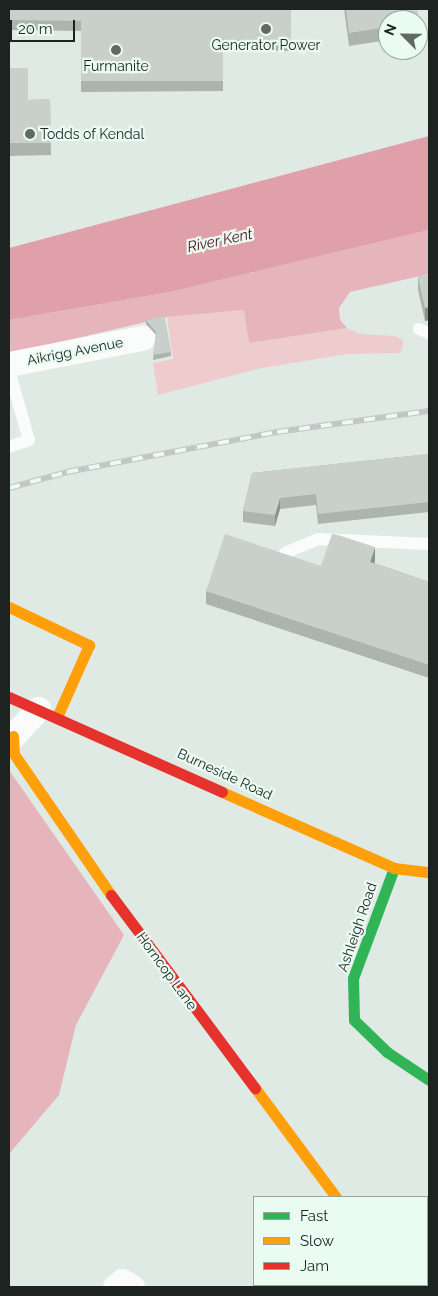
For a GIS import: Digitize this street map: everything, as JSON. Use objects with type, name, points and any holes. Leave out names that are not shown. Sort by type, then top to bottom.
[{"type":"street","name":"Aikrigg Avenue","points":[[9,364],[142,338]]},
{"type":"street","points":[[9,607],[89,645],[48,713],[11,735]]},
{"type":"street","name":"Burneside Road","points":[[9,697],[394,868],[429,872]]},
{"type":"street","name":"Horncop Lane","points":[[11,735],[14,754],[109,892],[335,1196]]},
{"type":"street","name":"Ashleigh Road","points":[[394,868],[353,978],[354,1020],[387,1052],[429,1080]]},
{"type":"street","points":[[115,1287],[122,1282],[132,1287]]},
{"type":"lane","points":[[9,370],[29,440],[9,447]]},
{"type":"lane","points":[[285,553],[318,539],[429,544]]},
{"type":"shaded area","points":[[429,230],[429,274],[350,292],[339,308],[340,320],[347,328],[249,343],[244,310],[167,317],[9,354],[9,320],[170,292]]},
{"type":"shaded area","points":[[245,310],[249,343],[347,328],[360,334],[395,336],[403,340],[403,346],[400,353],[347,354],[262,368],[158,395],[153,363],[173,359],[167,317]]},
{"type":"shaded area","points":[[9,770],[124,935],[76,1025],[59,1095],[9,1154]]},
{"type":"water","name":"River Kent","points":[[429,136],[429,230],[170,292],[9,320],[9,248]]},
{"type":"building","points":[[9,9],[291,9],[290,41],[223,40],[223,81],[81,81],[81,21],[9,20]]},
{"type":"building","points":[[346,9],[417,9],[378,10],[378,29],[349,33]]},
{"type":"building","name":"Todds of Kendal","points":[[9,68],[28,68],[28,100],[50,99],[51,143],[9,143]]},
{"type":"building","points":[[429,275],[429,307],[425,308],[418,277]]},
{"type":"building","points":[[164,316],[171,352],[153,355],[156,332],[146,320]]},
{"type":"building","points":[[429,454],[429,502],[318,514],[316,494],[280,498],[275,515],[243,511],[252,473]]},
{"type":"building","points":[[225,534],[321,566],[332,534],[375,547],[370,562],[429,582],[429,665],[206,591]]},
{"type":"railway","points":[[9,488],[67,472],[277,432],[429,411]]},
{"type":"traffic: fast","points":[[394,868],[353,978],[354,1020],[387,1052],[429,1080]]},
{"type":"traffic: slow","points":[[9,607],[89,645],[57,717]]},
{"type":"traffic: slow","points":[[13,736],[14,754],[111,895]]},
{"type":"traffic: slow","points":[[222,792],[394,868],[429,872]]},
{"type":"traffic: slow","points":[[255,1088],[335,1196]]},
{"type":"traffic: jam","points":[[9,697],[222,792]]},
{"type":"traffic: jam","points":[[111,895],[255,1088]]},
{"type":"place","name":"Generator Power","points":[[266,29]]},
{"type":"place","name":"Furmanite","points":[[116,50]]},
{"type":"place","name":"Todds of Kendal","points":[[30,134]]}]
